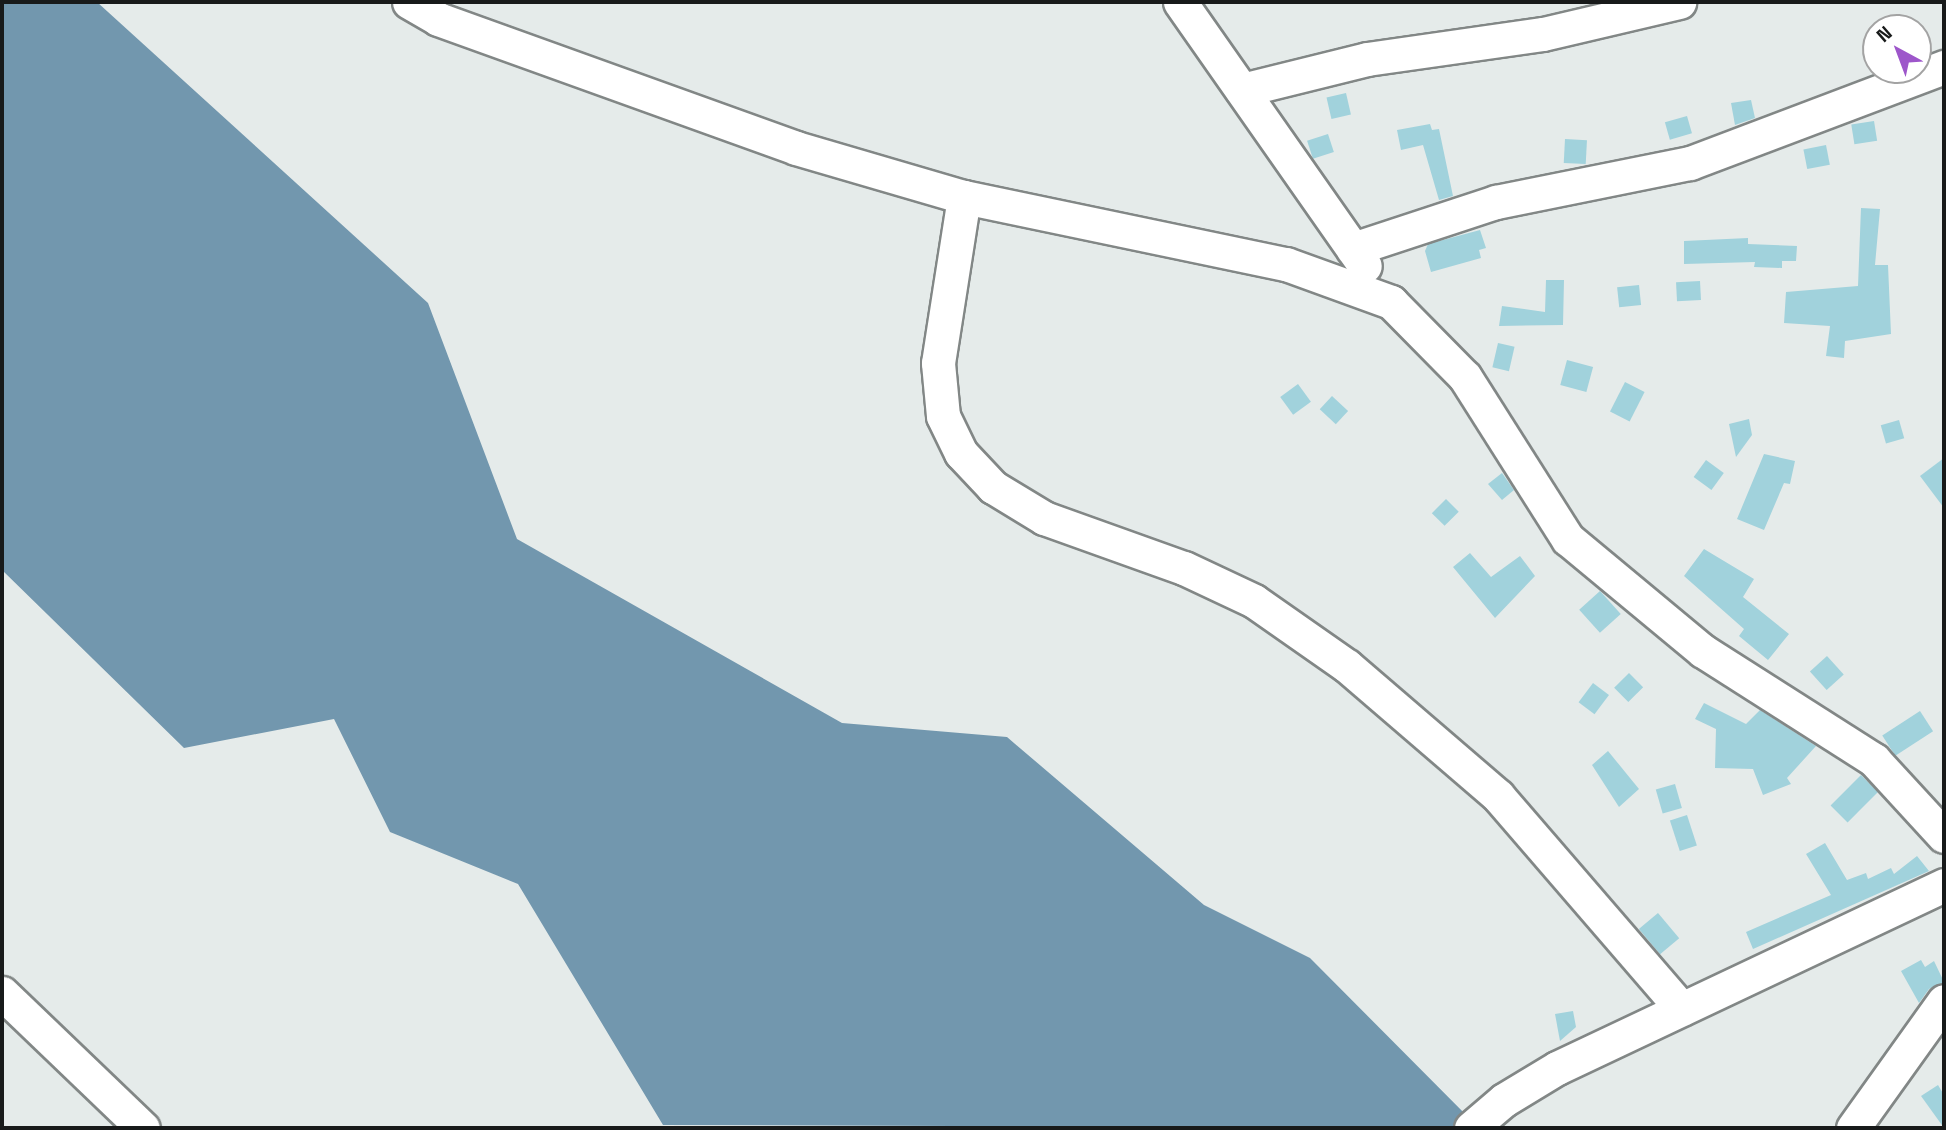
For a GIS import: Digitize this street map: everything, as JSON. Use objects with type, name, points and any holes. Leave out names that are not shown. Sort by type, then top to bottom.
[{"type":"street","points":[[409,2],[438,19],[684,111],[964,197],[1286,264],[1391,302]]},
{"type":"street","points":[[1180,2],[1391,302],[1465,377],[1568,539],[1703,651],[1874,760],[1944,836]]},
{"type":"street","points":[[1242,90],[1367,59],[1543,34],[1679,2]]},
{"type":"street","points":[[1353,249],[1496,202],[1690,163],[1944,67]]},
{"type":"street","points":[[964,197],[938,363],[943,416],[961,453],[993,487],[1044,517],[1184,568],[1254,601],[1347,666],[1498,796],[1682,1009]]},
{"type":"street","points":[[1471,1128],[1504,1100],[1558,1068],[1944,886]]},
{"type":"street","points":[[2,993],[143,1128]]},
{"type":"street","points":[[1853,1128],[1944,1001]]},
{"type":"water","points":[[2,2],[97,2],[428,303],[517,539],[842,723],[1007,737],[1204,905],[1310,958],[1479,1128],[663,1125],[518,884],[390,832],[334,719],[184,748],[2,570]]},
{"type":"building","points":[[1346,93],[1351,114],[1331,119],[1327,97]]},
{"type":"building","points":[[1751,100],[1755,118],[1735,125],[1731,103]]},
{"type":"building","points":[[1687,116],[1692,133],[1670,140],[1665,122]]},
{"type":"building","points":[[1874,121],[1877,141],[1854,144],[1851,125]]},
{"type":"building","points":[[1430,124],[1432,130],[1439,129],[1453,196],[1439,200],[1423,145],[1401,150],[1397,130]]},
{"type":"building","points":[[1328,134],[1334,152],[1313,159],[1307,141]]},
{"type":"building","points":[[1565,139],[1587,140],[1586,164],[1564,163]]},
{"type":"building","points":[[1826,145],[1830,165],[1807,169],[1803,149]]},
{"type":"building","points":[[1861,208],[1880,209],[1875,265],[1888,265],[1891,334],[1845,341],[1844,358],[1826,356],[1830,326],[1784,323],[1786,292],[1858,286]]},
{"type":"building","points":[[1480,230],[1486,248],[1479,250],[1481,258],[1431,272],[1425,251],[1428,244]]},
{"type":"building","points":[[1748,238],[1748,244],[1797,246],[1796,261],[1782,261],[1782,268],[1754,267],[1755,262],[1684,264],[1684,241]]},
{"type":"building","points":[[1546,280],[1564,280],[1563,325],[1499,326],[1502,306],[1545,312]]},
{"type":"building","points":[[1700,281],[1701,300],[1677,301],[1676,282]]},
{"type":"building","points":[[1639,285],[1641,305],[1619,307],[1617,287]]},
{"type":"building","points":[[1498,343],[1515,347],[1509,371],[1492,367]]},
{"type":"building","points":[[1567,360],[1593,367],[1586,392],[1560,385]]},
{"type":"building","points":[[1625,382],[1645,392],[1630,421],[1610,411]]},
{"type":"building","points":[[1298,384],[1311,402],[1293,415],[1280,397]]},
{"type":"building","points":[[1332,396],[1348,411],[1336,424],[1320,409]]},
{"type":"building","points":[[1749,419],[1752,435],[1736,457],[1729,424]]},
{"type":"building","points":[[1899,420],[1904,438],[1886,444],[1881,425]]},
{"type":"building","points":[[1764,454],[1795,461],[1790,484],[1784,483],[1764,530],[1737,519]]},
{"type":"building","points":[[1944,458],[1944,508],[1920,476]]},
{"type":"building","points":[[1706,460],[1724,473],[1711,490],[1694,477]]},
{"type":"building","points":[[1502,473],[1514,490],[1502,500],[1488,484]]},
{"type":"building","points":[[1446,499],[1459,512],[1445,526],[1432,513]]},
{"type":"building","points":[[1704,549],[1754,579],[1743,597],[1789,634],[1768,660],[1739,636],[1744,629],[1684,576]]},
{"type":"building","points":[[1470,553],[1491,577],[1520,556],[1535,576],[1495,618],[1453,567]]},
{"type":"building","points":[[1600,591],[1621,614],[1600,633],[1579,610]]},
{"type":"building","points":[[1827,656],[1844,675],[1827,690],[1810,671]]},
{"type":"building","points":[[1629,673],[1643,687],[1628,702],[1614,688]]},
{"type":"building","points":[[1593,683],[1609,695],[1595,714],[1579,702]]},
{"type":"building","points":[[1704,703],[1746,724],[1760,710],[1816,746],[1787,778],[1791,784],[1763,795],[1753,769],[1715,768],[1716,729],[1695,719]]},
{"type":"building","points":[[1920,711],[1933,731],[1895,756],[1882,736]]},
{"type":"building","points":[[1608,751],[1639,789],[1619,807],[1592,765]]},
{"type":"building","points":[[1861,775],[1878,792],[1848,822],[1831,805]]},
{"type":"building","points":[[1675,784],[1682,808],[1663,814],[1656,790]]},
{"type":"building","points":[[1687,815],[1697,845],[1680,851],[1670,821]]},
{"type":"building","points":[[1825,843],[1847,880],[1866,873],[1868,879],[1891,868],[1894,874],[1917,856],[1929,871],[1753,949],[1746,932],[1831,895],[1806,854]]},
{"type":"building","points":[[1658,913],[1679,938],[1660,954],[1639,929]]},
{"type":"building","points":[[1921,960],[1925,967],[1934,961],[1944,982],[1929,989],[1919,1003],[1901,971]]},
{"type":"building","points":[[1573,1011],[1576,1027],[1560,1041],[1555,1014]]},
{"type":"building","points":[[1938,1085],[1944,1095],[1944,1128],[1921,1096]]}]
